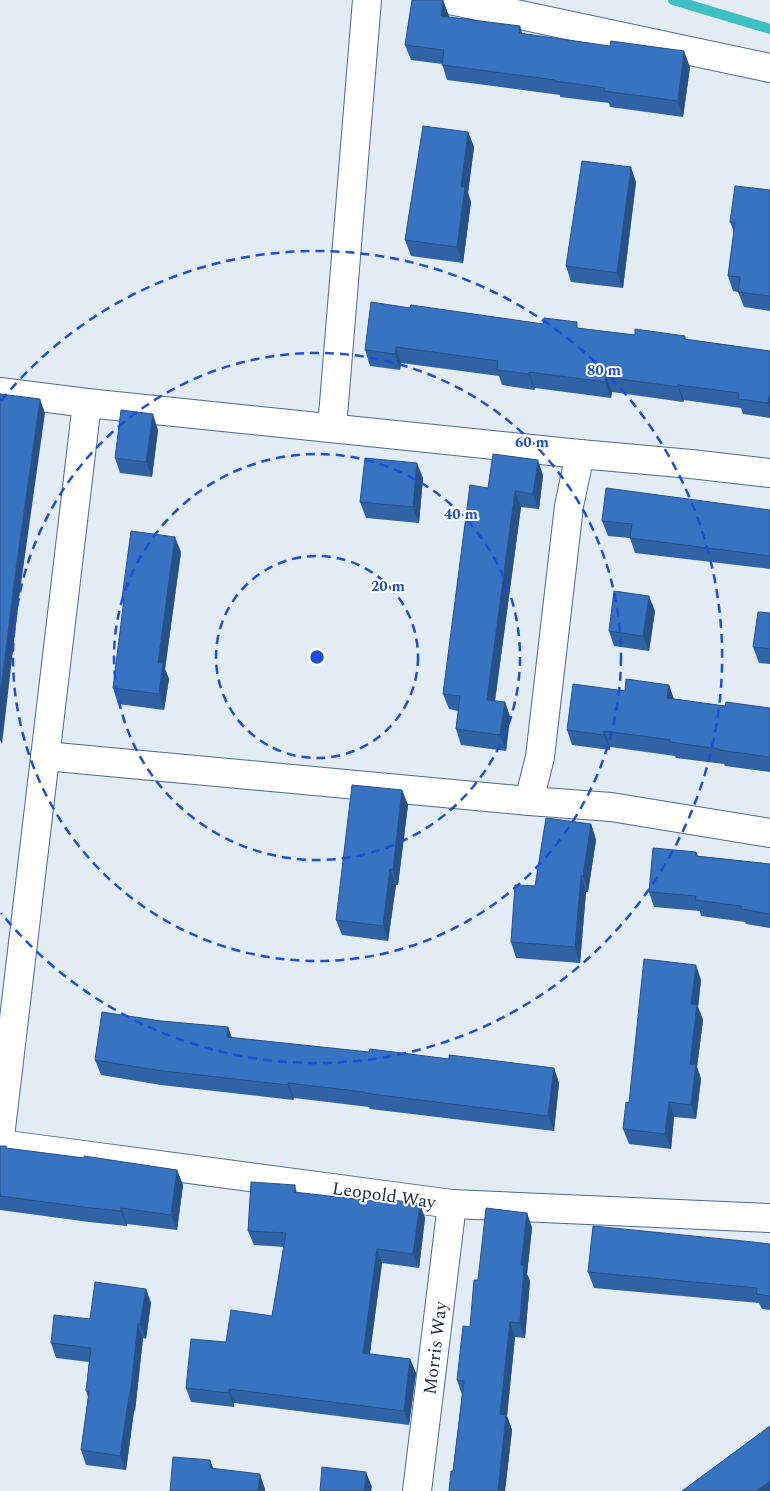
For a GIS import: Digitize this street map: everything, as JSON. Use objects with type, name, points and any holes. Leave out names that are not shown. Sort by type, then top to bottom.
[{"type":"street","points":[[332,428],[367,0]]},
{"type":"street","points":[[450,0],[770,68]]},
{"type":"street","points":[[0,392],[87,403],[770,473]]},
{"type":"street","points":[[0,1138],[87,403]]},
{"type":"street","points":[[528,801],[540,757],[569,506],[580,454]]},
{"type":"street","points":[[46,756],[611,807],[770,833]]},
{"type":"street","name":"Leopold Way","points":[[0,1144],[452,1204],[770,1218]]},
{"type":"street","name":"Morris Way","points":[[417,1491],[452,1204]]},
{"type":"building","points":[[412,0],[443,0],[441,16],[520,26],[519,33],[610,46],[611,41],[684,51],[678,101],[604,91],[605,88],[555,80],[442,65],[444,50],[405,45]]},
{"type":"building","points":[[423,126],[468,132],[461,186],[465,187],[457,247],[405,240]]},
{"type":"building","points":[[582,161],[631,167],[617,273],[566,266]]},
{"type":"building","points":[[735,186],[770,190],[770,296],[738,292],[740,277],[728,276],[735,222],[730,222]]},
{"type":"building","points":[[371,302],[410,308],[411,305],[543,324],[544,318],[577,322],[577,328],[635,335],[635,329],[685,336],[684,339],[770,351],[770,396],[768,403],[738,399],[739,393],[678,385],[678,387],[606,377],[605,382],[529,372],[529,374],[497,370],[498,361],[396,347],[395,354],[365,350]]},
{"type":"building","points":[[0,394],[40,399],[0,697]]},
{"type":"building","points":[[121,410],[153,414],[146,462],[115,458]]},
{"type":"building","points":[[493,454],[538,460],[533,494],[515,491],[487,700],[505,702],[500,735],[456,729],[460,696],[443,694],[470,485],[488,488]]},
{"type":"building","points":[[365,458],[417,463],[413,507],[360,502]]},
{"type":"building","points":[[606,488],[770,510],[770,556],[630,538],[632,524],[602,521]]},
{"type":"building","points":[[131,531],[175,537],[158,663],[163,663],[159,694],[113,688]]},
{"type":"building","points":[[614,591],[649,596],[643,636],[609,631]]},
{"type":"building","points":[[758,612],[770,613],[770,649],[753,647]]},
{"type":"building","points":[[626,679],[669,685],[667,698],[725,706],[726,702],[770,708],[770,757],[604,731],[604,735],[567,730],[573,684],[625,691]]},
{"type":"building","points":[[352,785],[402,790],[393,870],[390,869],[383,926],[336,920]]},
{"type":"building","points":[[546,818],[591,824],[583,876],[581,876],[575,947],[511,942],[515,885],[535,886]]},
{"type":"building","points":[[653,848],[696,852],[696,856],[770,864],[770,914],[741,909],[741,906],[695,900],[696,896],[649,892]]},
{"type":"building","points":[[644,959],[696,965],[691,1004],[697,1005],[690,1064],[696,1064],[691,1105],[669,1102],[665,1134],[623,1129],[626,1102],[629,1103]]},
{"type":"building","points":[[102,1012],[161,1021],[228,1027],[227,1037],[369,1052],[370,1049],[449,1059],[449,1055],[554,1068],[548,1116],[288,1083],[288,1085],[155,1070],[95,1060]]},
{"type":"building","points":[[0,1146],[177,1170],[171,1215],[121,1208],[121,1211],[83,1207],[0,1196]]},
{"type":"building","points":[[251,1182],[295,1185],[294,1192],[373,1201],[373,1197],[420,1204],[413,1254],[377,1249],[363,1353],[410,1359],[404,1411],[229,1389],[229,1393],[186,1388],[191,1339],[226,1342],[231,1310],[272,1316],[286,1233],[248,1231]]},
{"type":"building","points":[[486,1208],[527,1213],[521,1265],[524,1266],[520,1323],[510,1322],[500,1414],[506,1415],[498,1491],[449,1491],[464,1381],[457,1380],[463,1326],[470,1327],[474,1280],[478,1280]]},
{"type":"building","points":[[593,1226],[770,1244],[770,1296],[756,1294],[757,1288],[588,1272]]},
{"type":"building","points":[[95,1282],[146,1289],[140,1324],[138,1324],[130,1396],[120,1456],[81,1450],[89,1392],[86,1391],[91,1348],[51,1343],[54,1315],[90,1319]]},
{"type":"building","points":[[770,1426],[770,1481],[756,1491],[682,1491]]},
{"type":"building","points":[[173,1457],[210,1460],[210,1468],[260,1474],[258,1491],[170,1491]]},
{"type":"building","points":[[322,1467],[366,1472],[364,1491],[320,1491]]},
{"type":"waterway","points":[[673,0],[770,29]]}]
